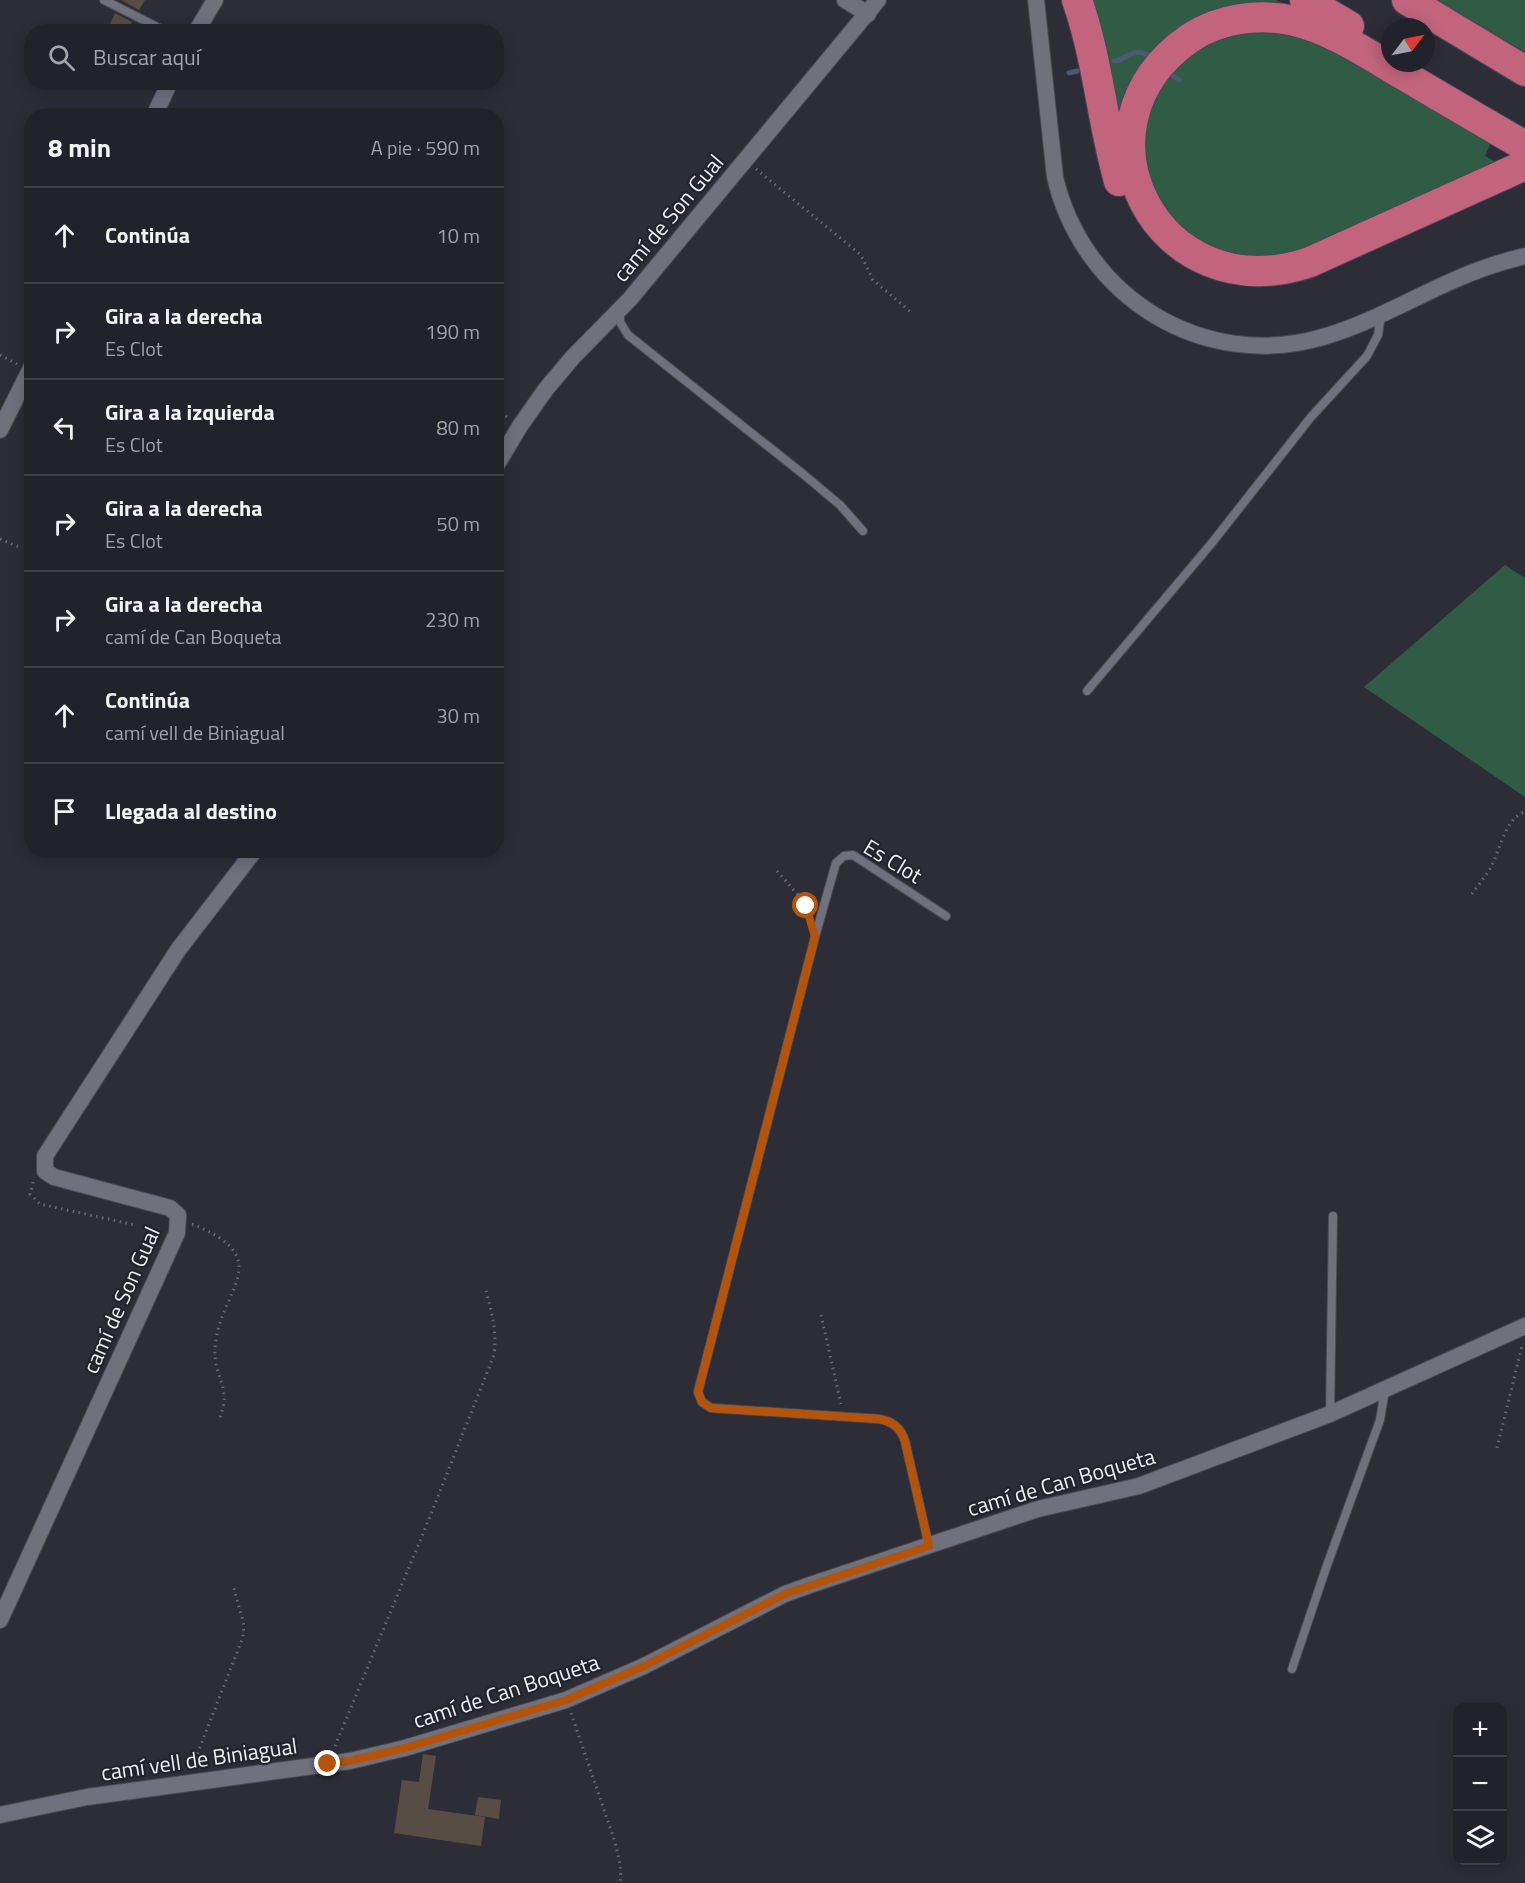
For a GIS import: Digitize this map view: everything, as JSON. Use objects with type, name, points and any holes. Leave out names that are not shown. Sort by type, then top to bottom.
[{"type":"highway","points":[[1077,0],[1090,44],[1113,162],[1127,201],[1141,225],[1157,245],[1175,260],[1204,277],[1248,287],[1281,285],[1307,279],[1520,176]]},
{"type":"highway","points":[[1305,0],[1381,45]]},
{"type":"highway","points":[[1407,0],[1525,71]]},
{"type":"highway","points":[[1520,176],[1310,262],[1272,272],[1240,271],[1219,267],[1188,252],[1158,223],[1140,192],[1132,167],[1132,122],[1142,91],[1150,77],[1175,49],[1193,36],[1218,24],[1264,17],[1295,21],[1340,38],[1525,146]]},
{"type":"highway","points":[[1426,72],[1525,131]]},
{"type":"street","points":[[200,24],[214,0]]},
{"type":"street","points":[[845,0],[873,7]]},
{"type":"street","points":[[1036,0],[1055,177],[1060,197],[1076,234],[1087,252],[1113,285],[1145,310],[1180,328],[1221,340],[1264,346],[1299,343],[1324,337],[1381,315],[1461,277],[1525,256]]},
{"type":"street","name":"camí de Son Gual","points":[[504,453],[546,389],[573,357],[621,308],[873,7]]},
{"type":"street","points":[[158,108],[166,90]]},
{"type":"street","points":[[0,430],[24,382]]},
{"type":"street","points":[[45,1171],[45,1156],[178,950],[249,858]]},
{"type":"street","name":"camí de Son Gual","points":[[0,1620],[177,1233],[179,1222],[178,1215],[170,1208],[54,1177],[45,1171]]},
{"type":"street","name":"camí de Can Boqueta","points":[[405,1748],[566,1700],[644,1666],[785,1594],[1038,1509],[1139,1486],[1330,1414],[1524,1333]]},
{"type":"street","name":"camí vell de Biniagual","points":[[0,1815],[87,1797],[336,1763],[405,1748]]},
{"type":"lane","points":[[104,0],[151,24]]},
{"type":"lane","points":[[621,308],[620,322],[628,335],[803,474],[840,505],[862,531]]},
{"type":"lane","points":[[1087,691],[1211,544],[1311,417],[1366,356],[1378,335],[1381,315]]},
{"type":"lane","name":"Es Clot","points":[[929,1546],[903,1436],[896,1426],[886,1420],[711,1408],[702,1402],[698,1392],[836,863],[841,857],[847,855],[858,857],[946,916]]},
{"type":"lane","points":[[1330,1414],[1333,1216]]},
{"type":"lane","points":[[1292,1669],[1380,1420],[1385,1390]]},
{"type":"path","points":[[746,161],[861,255],[873,280],[912,313]]},
{"type":"path","points":[[0,539],[22,548]]},
{"type":"path","points":[[1472,894],[1490,868],[1511,823],[1518,814],[1525,812]]},
{"type":"path","points":[[777,871],[806,906],[815,937]]},
{"type":"path","points":[[45,1171],[35,1179],[30,1189],[30,1194],[40,1204],[135,1225]]},
{"type":"path","points":[[179,1222],[184,1221],[200,1227],[225,1242],[233,1250],[240,1264],[238,1280],[220,1323],[215,1346],[215,1358],[225,1397],[225,1405],[219,1420]]},
{"type":"path","points":[[336,1763],[335,1746],[494,1354],[496,1338],[494,1319],[486,1291]]},
{"type":"path","points":[[821,1315],[841,1406],[852,1417]]},
{"type":"path","points":[[1497,1448],[1524,1333]]},
{"type":"path","points":[[194,1782],[194,1763],[243,1637],[244,1625],[233,1586]]},
{"type":"path","points":[[566,1700],[614,1839],[620,1860],[620,1883]]},
{"type":"green space","points":[[1089,0],[1276,0],[1291,8],[1228,11],[1122,133]]},
{"type":"green space","points":[[1437,0],[1525,0],[1525,52]]},
{"type":"green space","points":[[1272,30],[1316,41],[1491,142],[1485,156],[1501,165],[1320,249],[1255,264],[1186,239],[1150,183],[1143,143],[1152,101],[1176,64],[1223,35]]},
{"type":"green space","points":[[1505,565],[1525,578],[1525,797],[1364,687]]},
{"type":"building","points":[[121,0],[145,0],[139,10]]},
{"type":"building","points":[[115,13],[132,22],[131,24],[110,24]]},
{"type":"building","points":[[423,1754],[436,1756],[428,1809],[485,1817],[481,1846],[394,1833],[402,1780],[419,1782]]},
{"type":"building","points":[[478,1797],[501,1800],[499,1819],[475,1815]]},
{"type":"waterway","points":[[1114,61],[1138,52],[1148,55]]},
{"type":"waterway","points":[[1069,73],[1077,71]]},
{"type":"waterway","points":[[1172,75],[1179,80]]},
{"type":"route","points":[[328,1764],[405,1748],[566,1700],[644,1666],[785,1594],[929,1546],[905,1441],[900,1430],[891,1422],[879,1419],[711,1408],[702,1402],[698,1392],[815,937],[806,906]]}]
